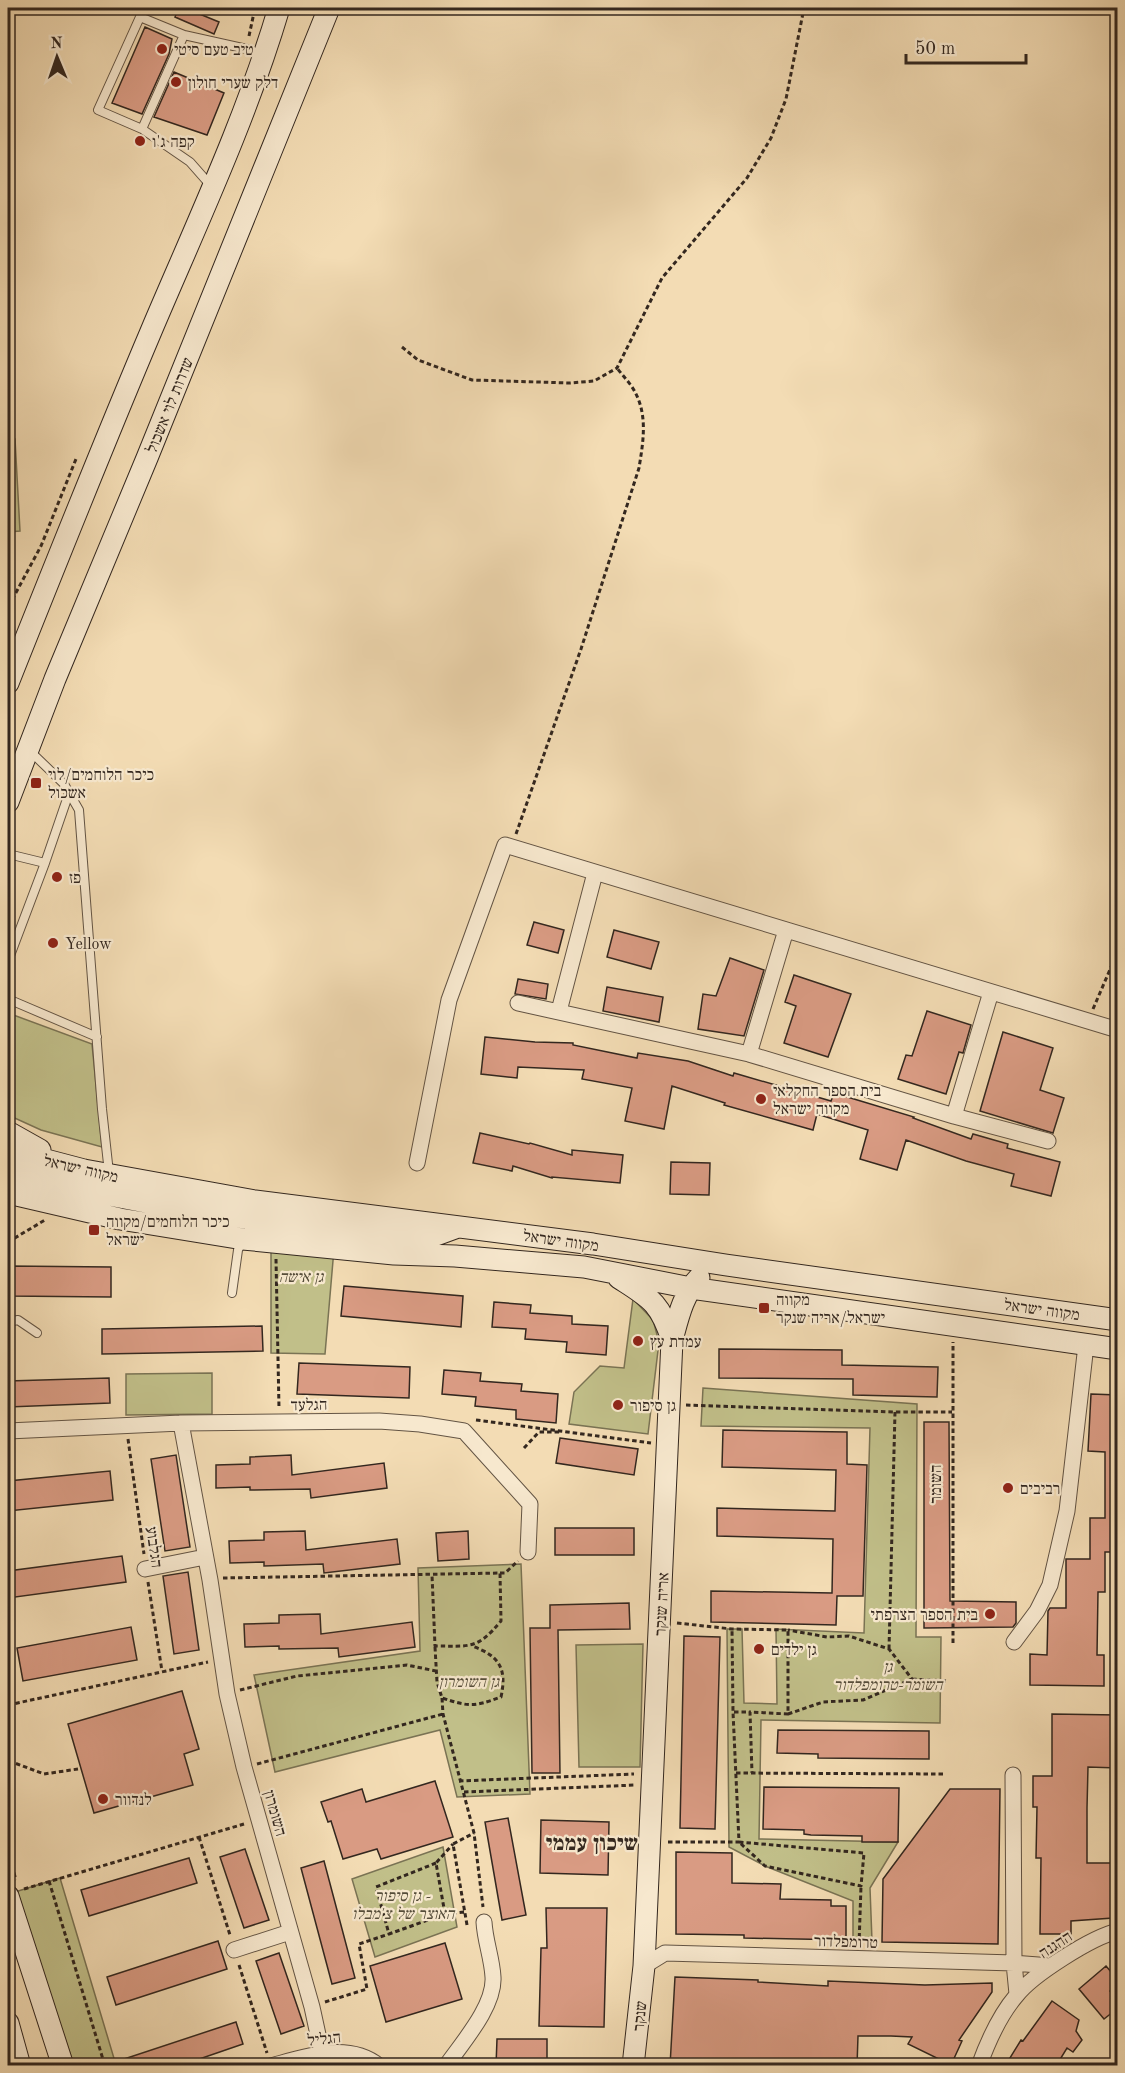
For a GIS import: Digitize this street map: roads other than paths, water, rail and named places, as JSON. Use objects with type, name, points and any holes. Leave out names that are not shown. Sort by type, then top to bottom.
[{"type":"main road","points":[[8,684],[58,554],[242,119],[256,52],[279,8]]},
{"type":"main road","name":"שדרות לוי אשכול","points":[[8,802],[329,8]]},
{"type":"main road","points":[[8,1132],[46,1154],[84,1170]]},
{"type":"main road","name":"מקווה ישראל","points":[[8,1150],[84,1170],[255,1200],[461,1226],[1118,1320]]},
{"type":"main road","points":[[8,1172],[177,1208],[306,1227],[428,1238],[461,1226]]},
{"type":"main road","name":"מקווה ישראל","points":[[8,1193],[120,1219],[243,1239],[394,1254],[555,1263],[605,1270],[691,1288],[1118,1350]]},
{"type":"main road","points":[[428,1238],[455,1256]]},
{"type":"main road","name":"אריה שנקר","points":[[644,1966],[672,1340],[681,1310],[691,1288],[714,1267],[726,1265]]},
{"type":"main road","points":[[605,1270],[652,1300],[661,1311],[672,1340]]},
{"type":"main road","points":[[14,1893],[63,2066]]},
{"type":"main road","name":"שנקר","points":[[633,2066],[644,1966]]},
{"type":"main road","points":[[8,2023],[20,2066]]},
{"type":"street","points":[[417,1163],[449,1000],[505,845],[1118,1030]]},
{"type":"street","points":[[559,1011],[595,873]]},
{"type":"street","points":[[749,1054],[786,930]]},
{"type":"street","points":[[954,1116],[991,992]]},
{"type":"street","points":[[518,1003],[749,1054],[954,1116],[1048,1141]]},
{"type":"street","points":[[1014,1642],[1037,1611],[1050,1585],[1067,1511],[1086,1345]]},
{"type":"street","name":"הגלעד","points":[[8,1431],[181,1423],[379,1421],[420,1424],[464,1431],[530,1504],[528,1552]]},
{"type":"street","name":"השומרון","points":[[181,1423],[210,1580],[227,1694],[244,1767],[312,2007],[322,2054]]},
{"type":"street","points":[[145,1569],[205,1557]]},
{"type":"street","points":[[1013,1775],[1014,1963],[1017,1994]]},
{"type":"street","points":[[446,2066],[471,2031],[491,1995],[494,1978],[484,1927]]},
{"type":"street","name":"ההגנה","points":[[979,2066],[998,2023],[1017,1994],[1051,1966],[1079,1948],[1118,1931]]},
{"type":"street","points":[[234,1950],[290,1932]]},
{"type":"street","name":"טרומפלדור","points":[[644,1966],[665,1953],[1051,1966]]},
{"type":"street","name":"הגליל","points":[[271,2066],[322,2054],[352,2053],[373,2061],[379,2066]]},
{"type":"lane","points":[[213,187],[190,162],[142,129],[98,110],[140,17],[184,35],[256,52]]},
{"type":"lane","points":[[142,129],[184,35]]},
{"type":"lane","points":[[28,749],[64,784],[79,810],[110,1175]]},
{"type":"lane","points":[[8,961],[69,793]]},
{"type":"lane","points":[[8,854],[45,863]]},
{"type":"lane","points":[[8,999],[97,1037]]},
{"type":"lane","points":[[232,1293],[238,1250],[243,1239]]},
{"type":"lane","points":[[8,1322],[18,1320],[37,1333]]},
{"type":"place","name":"טיב טעם סיטי","points":[[162,49]]},
{"type":"place","name":"דלק שערי חולון","points":[[176,82]]},
{"type":"place","name":"קפה ג'ו","points":[[140,141]]},
{"type":"place","name":"כיכר הלוחמים/לוי אשכול","points":[[36,783]]},
{"type":"place","name":"פז","points":[[57,877]]},
{"type":"place","name":"Yellow","points":[[53,943]]},
{"type":"place","name":"בית הספר החקלאי מקווה ישראל","points":[[761,1099]]},
{"type":"place","name":"כיכר הלוחמים/מקווה ישראל","points":[[94,1230]]},
{"type":"place","name":"מקווה ישראל/אריה שנקר","points":[[764,1308]]},
{"type":"place","name":"עמדת עץ","points":[[638,1341]]},
{"type":"place","name":"גן סיפור","points":[[618,1405]]},
{"type":"place","name":"רביבים","points":[[1008,1488]]},
{"type":"place","name":"בית הספר הצרפתי","points":[[990,1614]]},
{"type":"place","name":"גן ילדים","points":[[759,1649]]},
{"type":"place","name":"לנדוור","points":[[103,1799]]},
{"type":"district","name":"שיכון עממי","points":[[592,1842]]},
{"type":"park label","name":"גן אישה","points":[[301,1276]]},
{"type":"park label","name":"גן השומר-טרומפלדור","points":[[888,1675]]},
{"type":"park label","name":"גן השומרון","points":[[469,1681]]},
{"type":"park label","name":"גן סיפור - האוצר של צ'מבלו","points":[[403,1904]]}]
